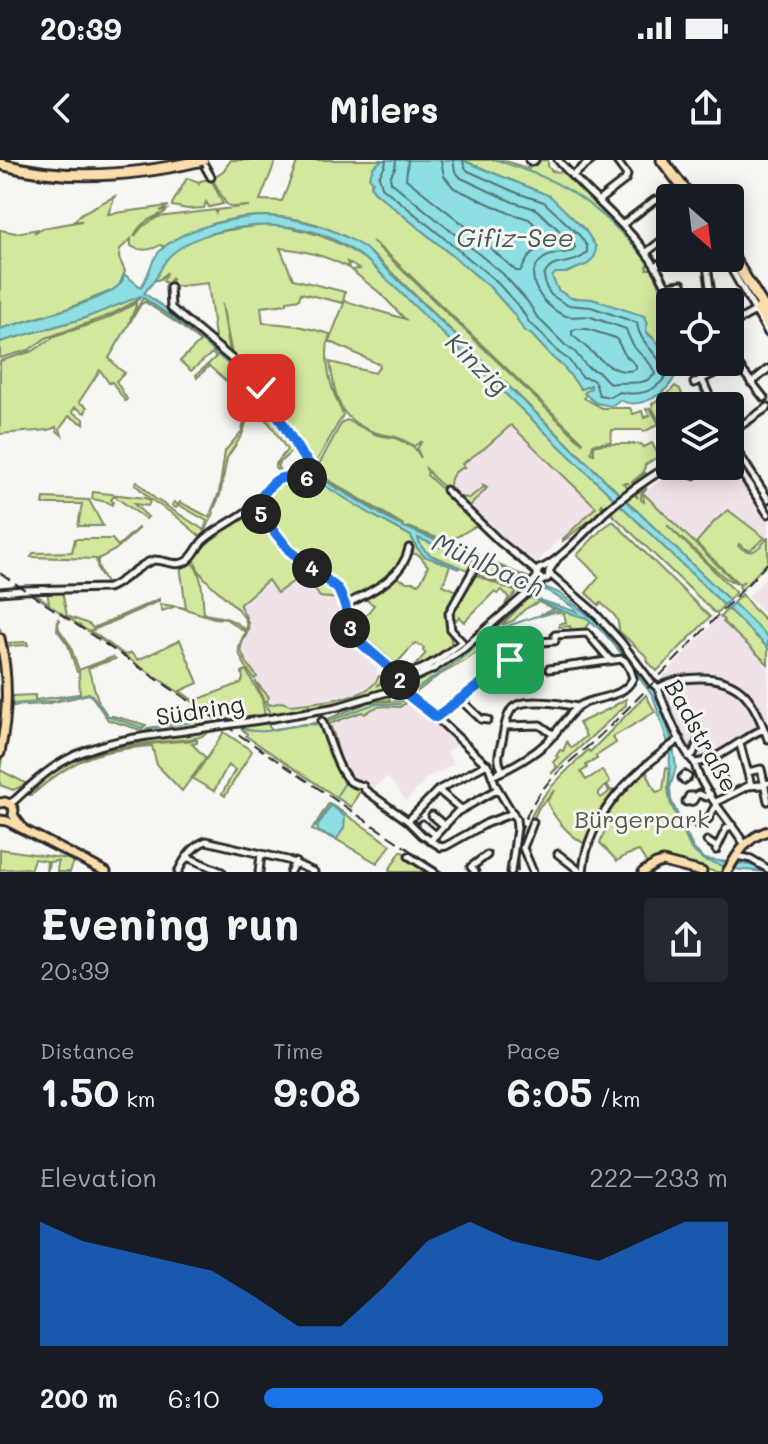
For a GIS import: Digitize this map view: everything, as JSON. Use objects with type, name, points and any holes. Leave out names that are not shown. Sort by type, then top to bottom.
[{"type":"highway","points":[[0,162],[59,173],[93,174],[147,171],[199,160]]},
{"type":"highway","points":[[662,160],[680,184]]},
{"type":"highway","points":[[742,272],[768,314]]},
{"type":"highway","points":[[747,279],[768,295]]},
{"type":"highway","points":[[747,279],[768,324]]},
{"type":"main road","points":[[0,638],[5,662],[6,704],[0,753]]},
{"type":"main road","points":[[6,808],[23,829],[106,872]]},
{"type":"main road","points":[[731,865],[750,835],[768,829]]},
{"type":"main road","points":[[743,844],[768,829]]},
{"type":"main road","points":[[649,870],[656,864],[669,863],[702,872]]},
{"type":"street","points":[[199,160],[211,177]]},
{"type":"street","points":[[529,160],[535,160]]},
{"type":"street","points":[[558,160],[622,225],[656,265]]},
{"type":"street","points":[[572,176],[592,160]]},
{"type":"street","points":[[598,201],[625,180],[627,175],[616,160]]},
{"type":"street","points":[[622,225],[656,200]]},
{"type":"street","points":[[647,252],[656,245]]},
{"type":"street","points":[[660,272],[667,286],[682,284],[687,288]]},
{"type":"street","points":[[733,272],[768,333]]},
{"type":"street","points":[[0,592],[112,588],[150,562],[179,564],[191,558],[202,541],[254,506],[279,479],[313,474],[252,376],[171,308],[170,287]]},
{"type":"street","points":[[744,317],[755,311]]},
{"type":"street","points":[[751,383],[768,369]]},
{"type":"street","points":[[744,374],[764,398]]},
{"type":"street","points":[[700,376],[707,392]]},
{"type":"street","points":[[694,383],[707,376]]},
{"type":"street","points":[[744,423],[768,407]]},
{"type":"street","points":[[744,462],[768,499]]},
{"type":"street","name":"Südring","points":[[6,808],[57,765],[91,748],[112,742],[337,707],[401,686],[463,649],[608,510],[656,474]]},
{"type":"street","points":[[744,477],[768,514]]},
{"type":"street","name":"Badstraße","points":[[446,490],[541,577],[573,594],[590,608],[634,667],[658,688],[677,741],[695,763],[710,794],[743,844]]},
{"type":"street","points":[[254,506],[281,542],[333,584],[342,596],[355,638],[392,670],[407,693],[487,764],[513,813],[517,828],[511,872]]},
{"type":"street","points":[[345,605],[396,576],[409,548]]},
{"type":"street","points":[[392,670],[397,667],[408,673],[422,669],[462,642],[451,630],[449,613],[473,571]]},
{"type":"street","points":[[436,717],[529,646],[544,640],[587,633],[610,660]]},
{"type":"street","points":[[503,771],[498,759],[512,708],[524,702],[577,707],[611,697],[630,684],[634,667],[623,659],[549,669]]},
{"type":"street","points":[[658,688],[674,680],[719,679],[740,689],[752,703],[768,739]]},
{"type":"street","points":[[460,700],[481,719],[488,720]]},
{"type":"street","points":[[492,776],[542,747],[577,707]]},
{"type":"street","points":[[322,721],[346,778],[361,785],[441,847],[513,813]]},
{"type":"street","points":[[507,727],[540,725],[554,735]]},
{"type":"street","points":[[695,763],[713,758],[764,729]]},
{"type":"street","points":[[689,757],[699,740]]},
{"type":"street","points":[[558,854],[582,872],[588,841],[603,813],[627,784],[677,741]]},
{"type":"street","points":[[740,744],[751,785]]},
{"type":"street","points":[[713,758],[730,794]]},
{"type":"street","points":[[408,821],[438,790],[487,764]]},
{"type":"street","points":[[748,772],[761,769],[768,801]]},
{"type":"street","points":[[688,777],[697,772]]},
{"type":"street","points":[[709,818],[716,804],[730,794],[751,785],[766,784]]},
{"type":"street","points":[[430,841],[461,809],[498,789]]},
{"type":"street","points":[[438,790],[461,809]]},
{"type":"street","points":[[696,796],[706,797],[710,794]]},
{"type":"street","points":[[432,815],[445,826]]},
{"type":"street","points":[[533,822],[523,848],[533,872]]},
{"type":"street","points":[[422,824],[436,835]]},
{"type":"street","name":"Badstraße","points":[[707,841],[716,848],[726,829],[732,825]]},
{"type":"street","points":[[178,872],[187,857],[206,841],[295,862],[314,872]]},
{"type":"street","points":[[259,872],[261,854]]},
{"type":"street","points":[[475,872],[471,867],[487,855]]},
{"type":"street","points":[[409,856],[434,872]]},
{"type":"street","points":[[187,857],[218,871]]},
{"type":"street","points":[[731,865],[751,859],[768,869]]},
{"type":"street","points":[[290,872],[295,862]]},
{"type":"shaded area","points":[[511,424],[596,507],[537,563],[507,546],[446,489],[449,477],[462,464]]},
{"type":"shaded area","points":[[662,480],[743,480],[768,520],[768,535],[765,538],[728,510],[695,545],[643,493]]},
{"type":"shaded area","points":[[292,557],[320,597],[340,599],[352,638],[378,662],[376,673],[379,676],[375,686],[339,698],[269,705],[269,697],[254,679],[257,676],[243,656],[242,645],[249,630],[239,606],[265,576]]},
{"type":"shaded area","points":[[768,575],[768,617],[748,597]]},
{"type":"shaded area","points":[[720,617],[768,664],[768,733],[765,726],[718,755],[699,762],[695,761],[681,739],[657,683]]},
{"type":"shaded area","points":[[408,701],[459,742],[447,753],[454,764],[427,778],[406,801],[388,777],[369,790],[361,780],[354,781],[341,760],[329,724],[362,712],[366,714],[374,707],[400,707]]},
{"type":"green space","points":[[231,160],[276,160],[260,200],[282,201],[298,160],[383,160],[373,168],[371,186],[374,191],[489,286],[524,330],[562,365],[581,389],[592,385],[584,398],[602,408],[630,408],[633,414],[642,411],[644,418],[650,415],[646,409],[650,408],[656,426],[644,432],[612,430],[611,442],[593,444],[591,453],[594,454],[594,446],[602,444],[641,444],[644,447],[652,443],[656,458],[645,465],[644,472],[631,483],[645,473],[647,476],[631,487],[623,483],[638,498],[636,493],[647,488],[641,494],[641,500],[644,502],[643,493],[737,584],[725,578],[667,525],[736,592],[729,600],[378,259],[327,228],[272,216],[244,217],[216,223],[162,249],[160,245],[149,249],[134,248],[131,239],[120,249],[119,258],[125,271],[119,286],[69,308],[0,329],[0,230],[16,233],[39,229],[34,233],[43,228],[82,221],[74,221],[82,213],[115,196],[108,214],[169,206],[160,211],[167,210],[164,213],[142,225],[134,237],[142,227],[158,217],[215,210],[216,213],[217,210],[249,206],[232,207],[226,204],[212,178],[223,171]],"holes":[[[372,241],[390,256],[582,443]]]},
{"type":"green space","points":[[462,160],[503,160],[529,169],[537,161],[548,160],[552,171],[560,172],[563,168],[641,248],[651,262],[647,269],[655,269],[664,288],[656,288],[656,341],[645,329],[648,323],[645,317],[592,299],[571,298],[558,290],[551,277],[557,272],[566,273],[588,264],[596,247],[585,230],[550,196]]},
{"type":"green space","points":[[187,178],[199,184],[211,179],[223,204],[209,207],[206,202],[204,208],[187,209],[172,206]]},
{"type":"green space","points":[[264,225],[320,235],[369,262],[724,605],[717,613],[714,612],[602,504],[604,509],[563,541],[596,507],[511,425],[462,464],[465,467],[452,476],[450,486],[459,497],[469,498],[484,487],[482,484],[487,488],[467,509],[425,467],[427,475],[479,524],[455,538],[453,544],[408,527],[531,580],[395,523],[315,475],[404,525],[327,479],[318,466],[342,422],[347,420],[377,435],[395,438],[414,447],[421,458],[417,449],[422,441],[414,446],[396,437],[379,434],[364,428],[347,415],[337,398],[330,362],[375,373],[380,365],[329,341],[345,301],[405,319],[380,293],[351,270],[359,269],[347,262],[349,268],[316,254],[280,248],[293,279],[345,292],[343,303],[301,293],[299,299],[287,301],[287,304],[261,307],[263,323],[297,326],[330,334],[327,349],[329,373],[333,389],[343,415],[314,466],[233,359],[222,304],[231,358],[216,345],[208,283],[171,287],[172,277],[168,284],[163,281],[167,272],[153,281],[166,258],[186,243],[212,234]]},
{"type":"green space","points":[[141,295],[138,300],[110,315],[46,338],[29,350],[0,358],[0,342],[85,318]]},
{"type":"green space","points":[[143,298],[183,325],[248,381],[292,451],[277,465],[282,475],[275,465],[287,450],[270,424],[250,404],[242,435],[227,458],[220,495],[202,538],[135,484],[137,481],[154,498],[204,530],[207,521],[179,505],[176,508],[172,505],[180,502],[209,517],[219,493],[225,451],[242,431],[249,401],[209,366],[197,378],[196,375],[216,357],[212,353],[191,371],[180,361],[200,342],[145,302],[109,358],[125,373],[116,381],[127,399],[125,401],[100,370],[79,402],[87,407],[85,413],[75,407],[72,412],[84,419],[84,424],[69,416],[60,429],[62,435],[56,427],[0,434],[0,361],[33,351],[56,336],[106,319],[136,303],[129,323]]},
{"type":"green space","points":[[675,386],[681,392],[670,392]]},
{"type":"green space","points":[[311,477],[411,536],[424,556],[450,565],[443,585],[460,592],[447,612],[452,648],[424,665],[405,671],[398,665],[413,668],[426,653],[424,648],[415,643],[396,664],[355,629],[374,605],[363,598],[347,609],[348,606],[398,578],[418,584],[428,566],[419,555],[410,553],[409,547],[397,564],[395,574],[392,571],[391,578],[347,602],[288,547],[258,507],[279,480],[306,482]]},
{"type":"green space","points":[[93,492],[145,498],[150,501],[148,506],[134,504],[148,517],[146,519],[114,496],[112,505],[92,499]]},
{"type":"green space","points":[[44,498],[89,500],[103,526],[78,526],[82,504],[43,504]]},
{"type":"green space","points":[[253,509],[289,553],[308,567],[305,571],[310,579],[317,575],[340,599],[320,597],[304,574],[277,593],[268,580],[240,604],[248,627],[241,649],[257,677],[254,679],[239,652],[246,630],[245,619],[204,577],[195,561],[200,547],[208,539]]},
{"type":"green space","points":[[728,510],[765,538],[750,550],[738,546],[747,551],[754,551],[768,538],[768,562],[741,590],[739,586],[744,581],[739,584],[696,543]]},
{"type":"green space","points":[[613,521],[710,617],[657,671],[619,631],[614,615],[586,593],[599,577],[577,555]]},
{"type":"green space","points":[[138,528],[115,550],[98,559],[105,582],[96,559],[31,557],[33,553],[72,552],[75,539],[112,539],[118,546]]},
{"type":"green space","points":[[417,537],[528,583],[519,591],[428,554]]},
{"type":"green space","points":[[191,562],[200,579],[204,614],[231,620],[245,630],[226,619],[214,618],[179,607],[186,608],[180,565]]},
{"type":"green space","points":[[472,574],[517,592],[505,605],[509,597],[502,590],[497,594],[494,592],[464,622],[459,617],[451,625],[450,613],[462,592],[468,589],[475,576]]},
{"type":"green space","points":[[35,591],[49,603],[47,591],[62,591],[67,616],[93,628],[159,599],[91,631],[125,655],[131,653],[138,660],[180,640],[198,683],[180,691],[194,701],[241,683],[242,672],[246,670],[262,699],[266,722],[246,726],[267,723],[274,729],[321,722],[342,774],[362,787],[351,807],[246,736],[242,729],[245,726],[235,720],[225,722],[208,712],[30,592]]},
{"type":"green space","points":[[530,594],[498,626],[483,648],[414,694],[410,691],[414,682],[466,649]]},
{"type":"green space","points":[[742,594],[768,623],[768,637],[733,603]]},
{"type":"green space","points":[[529,597],[591,622],[585,629],[559,627],[559,624],[566,622],[564,614],[554,612],[541,616],[555,609],[538,602],[513,621],[502,625]]},
{"type":"green space","points":[[160,604],[175,606],[162,611]]},
{"type":"green space","points":[[728,609],[768,648],[768,664],[723,622],[720,617]]},
{"type":"green space","points":[[58,619],[59,629],[70,645],[79,670],[113,657],[115,659],[88,668],[99,703],[108,716],[146,725],[141,730],[108,720],[89,694],[80,696],[79,672],[68,645],[57,630]]},
{"type":"green space","points":[[0,628],[4,643],[27,642],[28,645],[5,646],[11,696],[35,695],[35,700],[79,694],[78,697],[45,704],[11,706],[0,770],[8,705],[11,705]]},
{"type":"green space","points":[[379,676],[383,679],[377,686],[384,681],[387,688],[382,691],[341,704],[268,716],[269,709],[255,681],[269,697],[269,705],[282,702],[309,705],[359,693],[368,689]]},
{"type":"green space","points":[[389,695],[390,700],[313,713]]},
{"type":"green space","points":[[646,695],[655,712],[613,737],[616,743],[596,756],[597,759],[581,772],[586,780],[602,770],[610,782],[599,792],[599,796],[601,798],[609,792],[608,786],[615,793],[596,820],[585,844],[562,826],[553,814],[547,801],[555,790],[539,807],[524,835],[535,810],[550,788]]},
{"type":"green space","points":[[626,699],[626,705],[551,774],[557,767],[553,762],[556,756],[560,750],[563,751],[567,742],[572,748],[586,736],[579,723]]},
{"type":"green space","points":[[408,701],[400,707],[378,707],[329,724],[341,760],[355,782],[345,775],[323,721],[369,702]]},
{"type":"green space","points":[[189,708],[196,713],[189,721],[197,714],[210,724],[145,732],[148,728],[180,723],[171,724]]},
{"type":"green space","points":[[210,731],[196,738],[121,746],[90,753],[61,767],[29,795],[43,777],[82,754],[129,741]]},
{"type":"green space","points":[[224,732],[252,751],[225,796],[222,794],[235,770],[228,765],[214,791],[193,779]]},
{"type":"green space","points":[[197,740],[192,744],[206,758],[182,791],[157,765],[152,746],[116,750],[87,758],[61,772],[33,794],[46,778],[84,757],[107,750],[131,746]]},
{"type":"green space","name":"Bürgerpark","points":[[666,768],[670,769],[670,802],[691,849],[704,860],[727,866],[723,872],[671,859],[648,865],[639,851],[617,861],[600,843],[606,828],[599,823],[630,784],[645,769],[656,792],[663,790]]},
{"type":"green space","points":[[0,770],[27,784],[13,790],[0,785]]},
{"type":"green space","points":[[329,803],[391,845],[377,863],[337,840],[312,830]]},
{"type":"green space","points":[[0,849],[74,861],[70,872],[57,872],[58,861],[49,862],[46,872],[47,861],[34,859],[30,870],[0,870]]},
{"type":"green space","points":[[401,851],[432,872],[389,870]]},
{"type":"water","name":"Gifiz-See","points":[[383,160],[462,160],[550,196],[585,230],[596,247],[595,256],[588,264],[565,273],[555,273],[552,277],[558,290],[571,298],[592,299],[644,316],[646,332],[656,342],[656,376],[675,376],[671,383],[662,392],[656,392],[656,396],[643,402],[620,400],[611,406],[596,403],[584,393],[591,385],[581,389],[562,365],[531,334],[524,331],[514,314],[489,286],[374,191],[369,177],[374,166]]},
{"type":"water","points":[[260,216],[315,224],[365,248],[729,600],[724,605],[369,262],[344,245],[315,232],[261,226],[222,230],[204,236],[170,256],[144,293],[246,373],[271,405],[281,426],[315,475],[395,523],[559,593],[600,624],[635,664],[632,666],[587,618],[530,597],[577,612],[548,591],[418,538],[429,554],[460,567],[424,556],[411,536],[311,477],[248,381],[183,325],[141,296],[85,318],[0,342],[0,329],[97,298],[119,285],[124,274],[141,287],[158,253],[179,237],[220,222]]},
{"type":"water","points":[[733,603],[768,637],[768,648],[728,609]]},
{"type":"water","points":[[636,669],[656,694],[672,741],[676,767],[670,788],[671,800],[693,848],[704,859],[750,865],[767,872],[733,869],[704,860],[691,849],[669,797],[670,749],[653,696],[634,671]]},
{"type":"water","points":[[331,805],[345,817],[344,828],[337,839],[319,832],[317,827]]},
{"type":"waterway","points":[[497,160],[559,184],[588,203],[614,225],[649,263]]},
{"type":"waterway","points":[[653,270],[661,288]]},
{"type":"waterway","points":[[694,376],[696,380]]},
{"type":"waterway","points":[[698,384],[701,392]]},
{"type":"waterway","points":[[744,472],[768,508]]},
{"type":"waterway","points":[[502,628],[562,610]]},
{"type":"waterway","points":[[416,689],[492,634]]},
{"type":"waterway","points":[[9,704],[56,701],[78,695]]},
{"type":"waterway","points":[[80,695],[92,695],[109,717],[144,728]]},
{"type":"waterway","points":[[326,722],[374,704],[400,704]]},
{"type":"waterway","points":[[206,708],[219,706],[228,718]]},
{"type":"waterway","points":[[147,729],[191,722],[200,717]]},
{"type":"waterway","points":[[327,722],[337,753]]},
{"type":"waterway","points":[[243,728],[258,731],[320,725]]},
{"type":"waterway","points":[[336,797],[346,781]]},
{"type":"waterway","points":[[316,827],[331,804]]},
{"type":"railway","points":[[518,872],[519,842],[524,823],[544,787],[627,709],[768,563]]},
{"type":"railway","points":[[0,573],[442,872]]},
{"type":"route","points":[[261,388],[301,454],[316,472],[307,478],[276,481],[254,506],[289,550],[338,589],[355,638],[392,670],[398,681],[405,682],[408,695],[436,717],[510,660]]},
{"type":"water label","name":"Kinzig","points":[[477,364]]},
{"type":"water label","name":"Mühlbach","points":[[488,565]]}]
